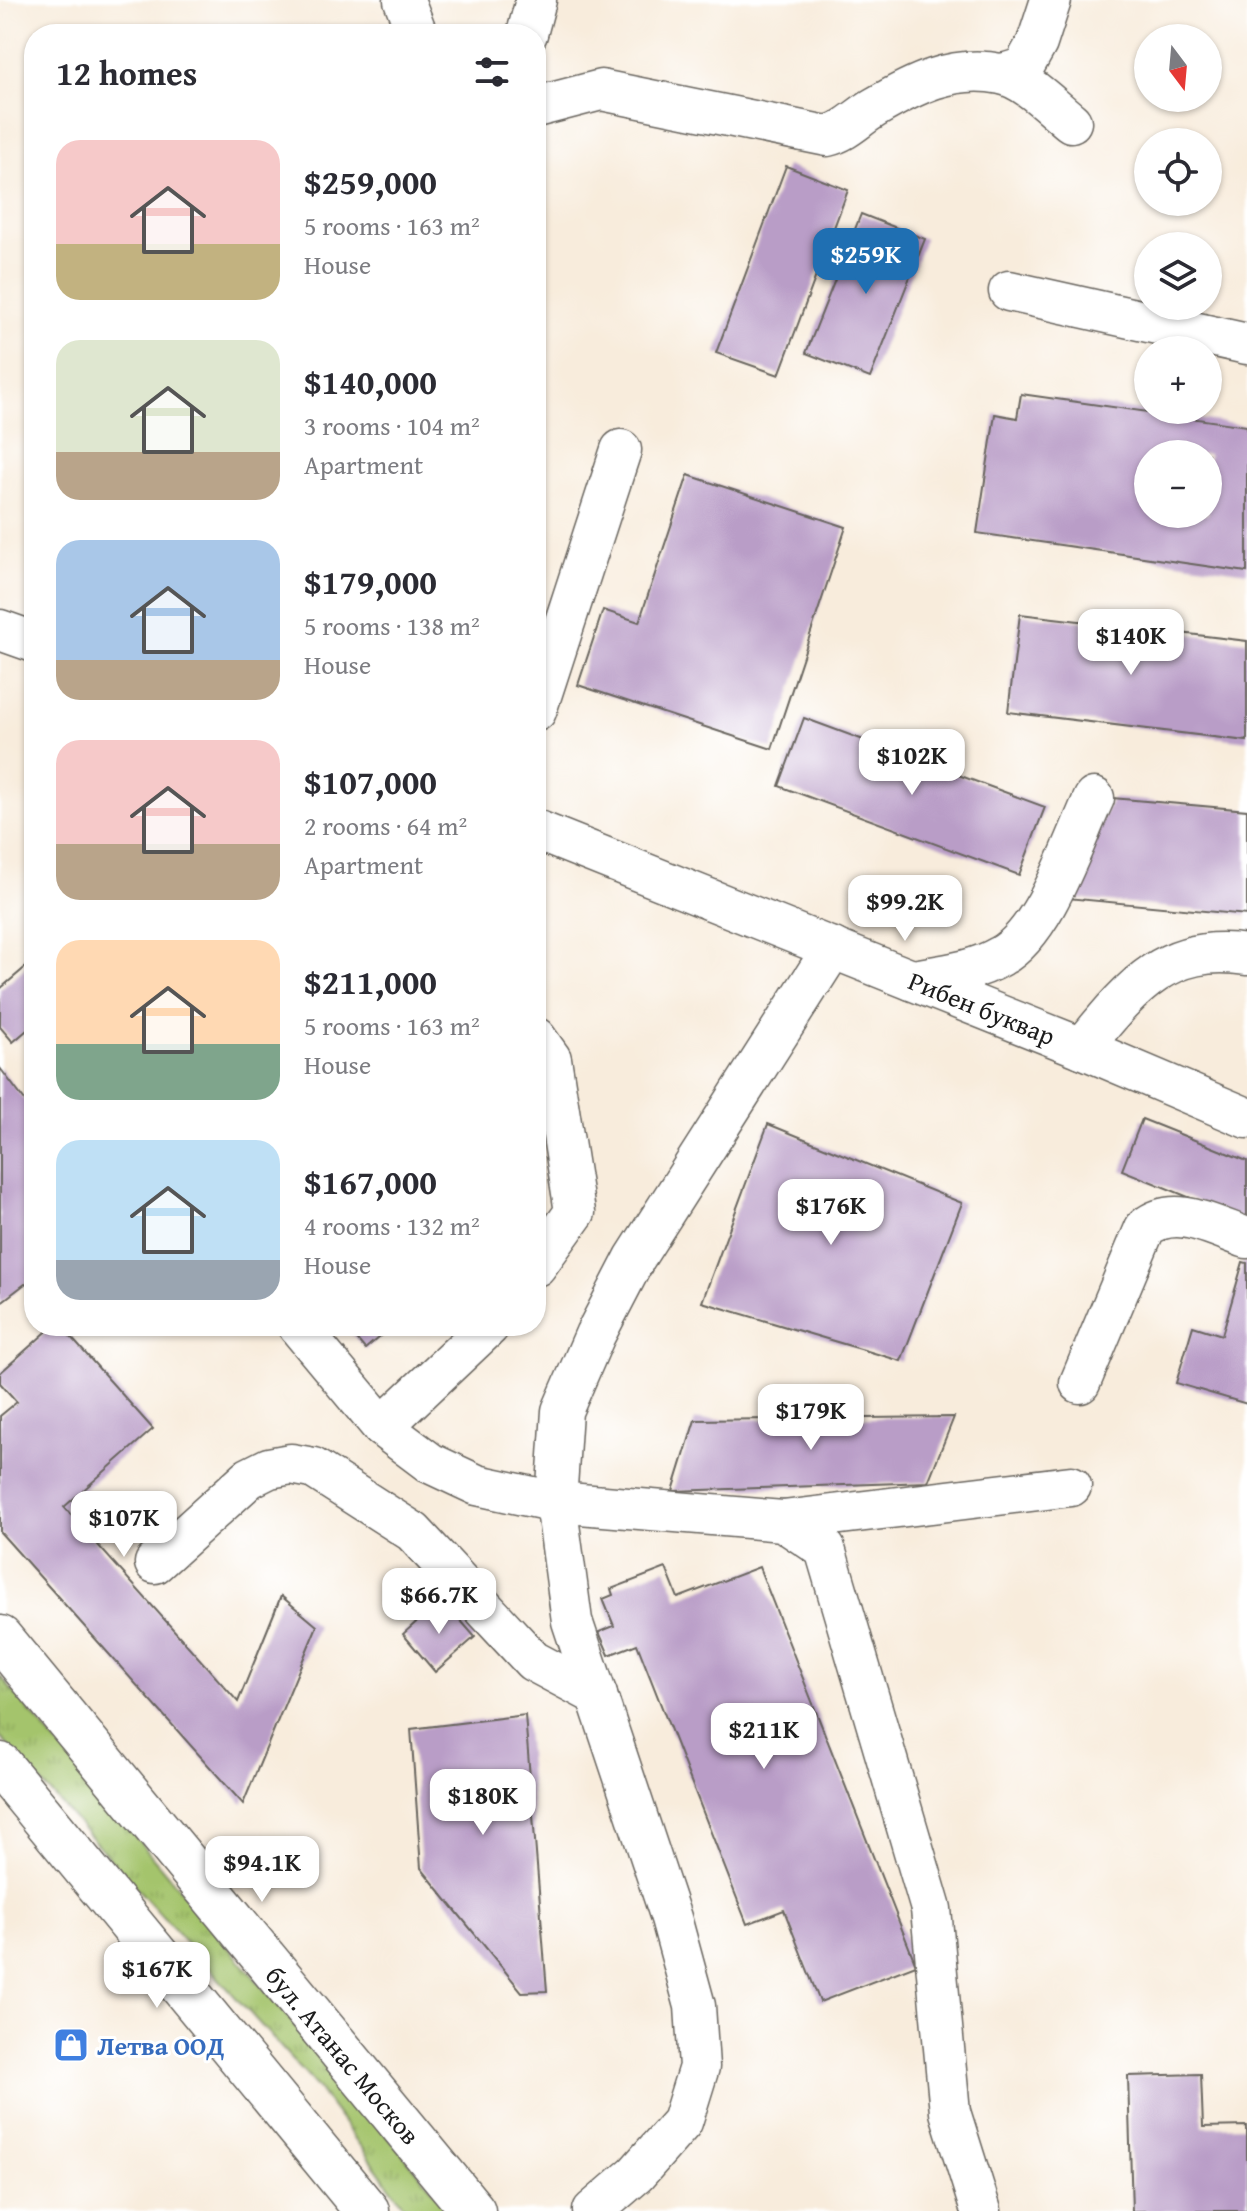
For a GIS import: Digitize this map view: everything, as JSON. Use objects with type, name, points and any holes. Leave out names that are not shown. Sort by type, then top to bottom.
[{"type":"main road","name":"бул. Атанас Москов","points":[[0,1638],[473,2211]]},
{"type":"main road","points":[[0,1765],[367,2211]]},
{"type":"street","points":[[404,0],[413,24]]},
{"type":"street","points":[[530,24],[536,0]]},
{"type":"street","points":[[546,104],[601,90],[827,136],[842,132],[868,111],[917,83],[955,72],[1003,74],[1023,68],[1037,43],[1051,0]]},
{"type":"street","points":[[1003,74],[1035,92],[1071,122]]},
{"type":"street","points":[[1009,291],[1247,344]]},
{"type":"street","points":[[546,680],[621,450]]},
{"type":"street","points":[[0,630],[24,638]]},
{"type":"street","points":[[912,980],[966,971],[1003,955],[1033,927],[1094,798]]},
{"type":"street","name":"Рибен буквар","points":[[546,834],[1082,1048],[1247,1118]]},
{"type":"street","points":[[617,2203],[682,2122],[699,2067],[695,2006],[572,1621],[556,1502],[562,1411],[595,1335],[635,1258],[833,948]]},
{"type":"street","points":[[1082,1048],[1127,993],[1151,973],[1185,957],[1226,952],[1247,955]]},
{"type":"street","points":[[546,1047],[551,1059],[575,1212],[546,1252]]},
{"type":"street","points":[[1080,1383],[1145,1228],[1154,1221],[1175,1216],[1247,1238]]},
{"type":"street","points":[[306,1336],[382,1427],[430,1463],[477,1485],[556,1502],[783,1521],[1071,1486]]},
{"type":"street","points":[[382,1427],[478,1336]]},
{"type":"street","points":[[155,1563],[249,1478],[269,1468],[291,1464],[313,1468],[413,1532],[533,1661],[597,1695]]},
{"type":"street","points":[[783,1521],[825,1549],[931,1909],[950,2112],[981,2211]]},
{"type":"green space","points":[[0,1676],[451,2211],[408,2211],[316,2086],[0,1737]]},
{"type":"building","points":[[786,166],[848,190],[779,375],[716,353]]},
{"type":"building","points":[[861,214],[925,239],[870,378],[806,353]]},
{"type":"building","points":[[1021,394],[1134,410],[1134,424],[1222,422],[1247,426],[1247,572],[977,533],[995,414],[1017,418]]},
{"type":"building","points":[[688,475],[846,527],[772,749],[578,685],[603,610],[639,622]]},
{"type":"building","points":[[1020,614],[1247,641],[1247,741],[1008,712]]},
{"type":"building","points":[[804,718],[1045,807],[1019,875],[779,786]]},
{"type":"building","points":[[1112,798],[1247,810],[1247,915],[1066,898]]},
{"type":"building","points":[[24,969],[24,1033],[13,1042],[0,1027],[0,989]]},
{"type":"building","points":[[0,1068],[24,1100],[24,1285],[0,1303]]},
{"type":"building","points":[[1142,1119],[1247,1161],[1247,1221],[1122,1170]]},
{"type":"building","points":[[768,1124],[962,1203],[901,1361],[702,1302]]},
{"type":"building","points":[[1243,1262],[1247,1263],[1247,1404],[1176,1383],[1193,1326],[1222,1335]]},
{"type":"building","points":[[42,1336],[70,1336],[153,1429],[64,1507],[238,1702],[281,1596],[317,1626],[243,1804],[0,1532],[0,1416],[17,1402],[0,1383],[0,1373]]},
{"type":"building","points":[[354,1336],[380,1336],[365,1349]]},
{"type":"building","points":[[954,1417],[928,1482],[673,1491],[695,1420]]},
{"type":"building","points":[[759,1567],[916,1965],[820,2002],[784,1910],[747,1924],[637,1644],[609,1655],[599,1632],[614,1626],[603,1599],[613,1595],[611,1589],[666,1568],[678,1598]]},
{"type":"building","points":[[442,1599],[475,1637],[435,1672],[403,1634]]},
{"type":"building","points":[[525,1715],[547,1991],[522,1992],[421,1868],[411,1729]]},
{"type":"building","points":[[1201,2074],[1203,2127],[1247,2126],[1247,2211],[1132,2211],[1128,2076]]},
{"type":"place","name":"Летва ООД","points":[[71,2045]]}]
